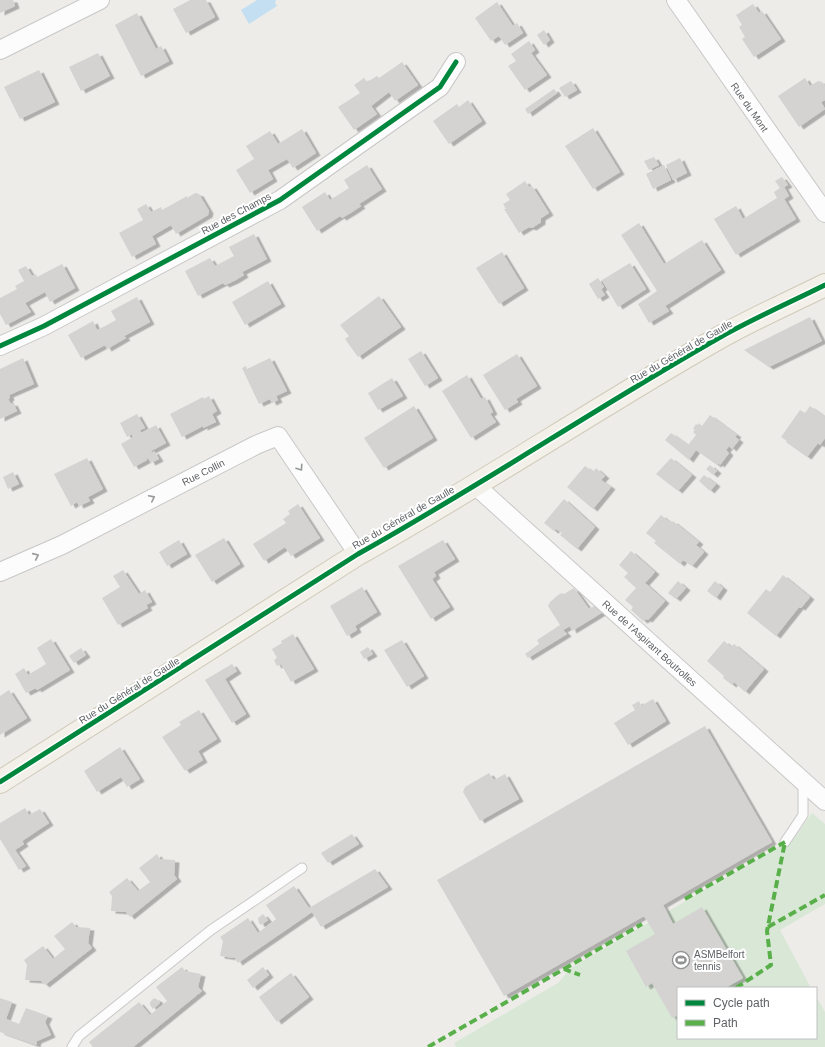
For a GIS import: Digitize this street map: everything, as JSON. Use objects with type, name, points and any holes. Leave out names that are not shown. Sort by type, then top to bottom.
[{"type":"main road","name":"Rue du Général de Gaulle","points":[[0,782],[358,554],[419,520],[578,422],[718,339],[825,285]]},
{"type":"street","points":[[0,50],[100,0]]},
{"type":"street","name":"Rue du Mont","points":[[676,0],[825,213]]},
{"type":"street","name":"Rue des Champs","points":[[0,346],[44,326],[280,200],[440,87],[456,62]]},
{"type":"street","name":"Rue Collin","points":[[0,572],[62,544],[256,444],[278,436],[358,554]]},
{"type":"street","name":"Rue de l'Aspirant Boutrolles","points":[[475,485],[825,801]]},
{"type":"lane","points":[[785,842],[803,816],[803,782]]},
{"type":"lane","points":[[72,1047],[79,1036],[211,930],[302,868]]},
{"type":"green space","points":[[812,813],[825,824],[825,904],[780,930],[810,987],[677,987],[677,1039],[817,1039],[817,998],[825,1012],[825,1047],[456,1047],[454,1043],[558,983],[571,968],[795,837]]},
{"type":"water","points":[[257,0],[276,0],[275,3],[277,6],[249,24],[241,10]]},
{"type":"building","points":[[0,0],[13,0],[15,6],[0,13]]},
{"type":"building","points":[[190,0],[206,0],[215,17],[186,33],[173,9]]},
{"type":"building","points":[[497,2],[513,26],[517,23],[523,33],[505,45],[499,36],[491,41],[475,18]]},
{"type":"building","points":[[753,4],[759,13],[762,11],[781,39],[754,57],[742,39],[745,37],[739,27],[742,25],[736,15]]},
{"type":"building","points":[[137,13],[156,49],[161,46],[169,61],[141,76],[115,25]]},
{"type":"building","points":[[544,30],[550,40],[544,45],[537,35]]},
{"type":"building","points":[[529,41],[535,50],[531,53],[547,75],[525,90],[508,66],[516,61],[511,54]]},
{"type":"building","points":[[98,53],[110,76],[81,91],[69,67]]},
{"type":"building","points":[[402,62],[418,85],[395,101],[389,92],[371,106],[377,114],[354,130],[338,107],[360,93],[354,85],[364,78],[367,82],[377,76],[379,78]]},
{"type":"building","points":[[39,70],[55,102],[20,119],[4,87]]},
{"type":"building","points":[[805,78],[810,86],[818,81],[822,82],[825,86],[825,100],[821,102],[825,109],[799,127],[778,96]]},
{"type":"building","points":[[571,81],[577,90],[565,97],[559,88]]},
{"type":"building","points":[[554,89],[557,93],[528,114],[525,109]]},
{"type":"building","points":[[468,100],[482,121],[449,144],[433,121],[457,104],[459,107]]},
{"type":"building","points":[[593,128],[620,172],[593,189],[565,146]]},
{"type":"building","points":[[302,129],[316,153],[293,168],[287,159],[268,170],[273,179],[250,193],[236,170],[254,159],[246,146],[270,131],[278,144]]},
{"type":"building","points":[[654,157],[659,165],[649,170],[644,161]]},
{"type":"building","points":[[680,158],[687,173],[673,180],[666,165]]},
{"type":"building","points":[[367,165],[382,189],[359,204],[361,206],[352,212],[342,218],[340,216],[317,231],[302,207],[325,192],[330,200],[349,188],[344,180]]},
{"type":"building","points":[[664,165],[671,180],[653,189],[646,174]]},
{"type":"building","points":[[782,177],[788,185],[784,187],[789,196],[784,199],[796,219],[736,255],[714,219],[736,206],[743,219],[777,198],[774,192],[780,188],[775,181]]},
{"type":"building","points":[[525,181],[529,187],[532,186],[549,213],[541,218],[541,222],[532,228],[529,227],[519,233],[504,209],[506,209],[503,204],[510,200],[506,194]]},
{"type":"building","points":[[195,193],[199,194],[209,211],[208,215],[176,234],[171,225],[152,236],[156,244],[132,257],[119,233],[143,220],[137,209],[146,204],[151,212],[161,207],[162,210]]},
{"type":"building","points":[[639,223],[664,264],[702,240],[721,270],[665,306],[669,311],[649,323],[638,304],[657,291],[621,235]]},
{"type":"building","points":[[254,234],[267,259],[242,272],[244,275],[234,281],[225,285],[223,283],[198,296],[185,271],[210,258],[215,266],[234,256],[229,247]]},
{"type":"building","points":[[502,252],[524,288],[499,304],[476,268]]},
{"type":"building","points":[[630,263],[646,289],[618,307],[602,280]]},
{"type":"building","points":[[62,264],[75,288],[50,302],[45,292],[25,303],[31,312],[6,325],[0,314],[0,298],[17,289],[15,286],[24,281],[18,270],[26,266],[32,276],[36,274],[37,277]]},
{"type":"building","points":[[598,278],[604,287],[601,289],[605,295],[598,299],[589,284]]},
{"type":"building","points":[[268,281],[281,304],[245,325],[232,302]]},
{"type":"building","points":[[379,296],[401,327],[358,357],[345,339],[349,336],[340,325]]},
{"type":"building","points":[[137,297],[150,322],[124,336],[126,338],[107,349],[105,345],[81,358],[68,335],[93,321],[97,330],[107,325],[116,320],[111,311]]},
{"type":"building","points":[[810,317],[822,341],[769,367],[744,350]]},
{"type":"building","points":[[421,351],[438,378],[425,386],[408,359]]},
{"type":"building","points":[[517,354],[537,386],[516,399],[518,402],[505,410],[483,375]]},
{"type":"building","points":[[23,358],[34,384],[9,395],[10,398],[8,399],[11,404],[13,403],[17,411],[0,419],[0,369]]},
{"type":"building","points":[[270,358],[287,391],[276,396],[278,400],[272,403],[270,399],[259,404],[242,368],[246,366],[247,369]]},
{"type":"building","points":[[467,375],[481,399],[485,397],[493,412],[490,414],[496,422],[471,438],[442,391]]},
{"type":"building","points":[[392,378],[403,396],[378,410],[368,393]]},
{"type":"building","points":[[209,396],[217,411],[212,414],[216,422],[203,428],[203,426],[182,437],[170,414],[203,397],[204,399]]},
{"type":"building","points":[[414,406],[433,438],[384,468],[364,438]]},
{"type":"building","points":[[810,406],[825,417],[825,438],[820,445],[818,443],[807,457],[781,437],[800,410],[805,413]]},
{"type":"building","points":[[137,414],[145,428],[140,430],[141,433],[156,425],[166,443],[151,451],[152,453],[154,451],[159,459],[151,463],[148,458],[134,467],[121,444],[133,437],[132,434],[127,437],[120,423]]},
{"type":"building","points":[[710,415],[737,435],[735,437],[739,440],[732,449],[729,446],[726,450],[729,453],[720,465],[718,463],[717,465],[696,450],[689,460],[665,440],[671,433],[688,445],[696,435],[693,432],[695,430],[693,429],[696,424],[698,425],[699,423],[702,426]]},
{"type":"building","points":[[87,458],[103,489],[88,497],[90,501],[79,506],[77,502],[71,506],[54,474]]},
{"type":"building","points":[[671,458],[692,475],[678,491],[656,474]]},
{"type":"building","points":[[710,465],[717,471],[713,475],[706,469]]},
{"type":"building","points":[[585,466],[593,472],[596,468],[605,476],[601,480],[611,487],[593,509],[567,487]]},
{"type":"building","points":[[13,472],[19,484],[8,489],[3,477]]},
{"type":"building","points":[[704,475],[716,484],[710,491],[699,481]]},
{"type":"building","points":[[564,499],[595,527],[577,549],[560,535],[562,533],[556,529],[554,531],[544,523]]},
{"type":"building","points":[[298,504],[320,538],[291,556],[285,547],[264,561],[253,544],[286,523],[283,519],[290,514],[288,511]]},
{"type":"building","points":[[661,515],[671,523],[673,521],[699,542],[696,545],[704,552],[692,566],[683,560],[680,564],[654,543],[656,541],[646,533]]},
{"type":"building","points":[[224,538],[240,564],[212,582],[195,555]]},
{"type":"building","points":[[179,540],[187,554],[167,566],[159,552]]},
{"type":"building","points":[[443,540],[455,559],[434,572],[436,576],[432,579],[450,607],[431,619],[398,566]]},
{"type":"building","points":[[631,551],[655,572],[645,583],[665,601],[648,620],[646,619],[643,621],[631,610],[633,607],[625,600],[636,588],[624,577],[628,573],[619,565]]},
{"type":"building","points":[[123,570],[139,594],[145,590],[152,602],[146,605],[148,608],[118,625],[102,598],[120,587],[113,576]]},
{"type":"building","points":[[783,575],[810,597],[801,608],[799,607],[776,636],[747,613],[766,589],[770,592]]},
{"type":"building","points":[[678,581],[686,588],[676,599],[668,593]]},
{"type":"building","points":[[715,581],[723,588],[716,598],[707,591]]},
{"type":"building","points":[[362,587],[377,612],[355,626],[357,630],[347,636],[330,606]]},
{"type":"building","points":[[574,588],[589,609],[596,605],[603,612],[572,631],[570,626],[563,630],[567,634],[528,658],[525,654],[539,644],[537,640],[560,625],[548,606],[550,602],[558,595],[562,593],[564,594]]},
{"type":"building","points":[[293,634],[314,669],[291,682],[281,664],[277,666],[274,660],[277,658],[272,649],[282,643],[281,641]]},
{"type":"building","points":[[51,639],[70,670],[37,690],[36,688],[26,693],[15,674],[24,668],[28,675],[46,664],[37,648]]},
{"type":"building","points":[[402,640],[424,676],[407,687],[384,650]]},
{"type":"building","points":[[724,641],[731,647],[734,644],[764,669],[745,692],[734,682],[732,685],[723,678],[724,676],[707,661]]},
{"type":"building","points":[[368,647],[373,654],[364,659],[360,652]]},
{"type":"building","points":[[81,648],[86,655],[74,663],[69,656]]},
{"type":"building","points":[[232,664],[237,671],[225,679],[246,714],[232,723],[205,680]]},
{"type":"building","points":[[9,690],[27,718],[0,735],[0,696]]},
{"type":"building","points":[[653,699],[666,721],[628,745],[614,723],[635,710],[632,705],[639,701],[641,706]]},
{"type":"building","points":[[199,710],[217,739],[198,751],[203,760],[185,771],[162,737],[181,725],[179,722]]},
{"type":"building","points":[[705,726],[772,842],[663,905],[673,924],[702,907],[743,978],[727,987],[677,987],[677,1016],[672,1018],[652,983],[646,987],[626,951],[655,934],[644,916],[504,996],[437,880]]},
{"type":"building","points":[[120,747],[140,779],[127,787],[121,777],[97,792],[84,771]]},
{"type":"building","points":[[489,773],[494,780],[505,774],[519,799],[480,821],[463,792],[465,787]]},
{"type":"building","points":[[25,808],[29,815],[40,809],[49,823],[22,841],[24,844],[15,850],[26,866],[19,870],[0,839],[0,823]]},
{"type":"building","points":[[352,834],[359,844],[328,863],[321,853]]},
{"type":"building","points":[[157,854],[160,859],[175,860],[174,875],[177,879],[130,917],[126,912],[111,911],[112,896],[109,892],[127,878],[138,891],[150,882],[139,868]]},
{"type":"building","points":[[375,869],[388,887],[321,927],[312,912],[238,963],[235,958],[220,956],[223,941],[220,937],[248,918],[258,933],[276,919],[266,905],[294,886],[309,908]]},
{"type":"building","points":[[263,914],[268,920],[261,925],[258,918]]},
{"type":"building","points":[[72,922],[76,927],[90,928],[88,943],[92,948],[45,985],[41,981],[25,980],[27,965],[24,960],[43,946],[53,959],[65,949],[54,936]]},
{"type":"building","points":[[182,967],[185,971],[201,974],[198,987],[202,991],[133,1047],[93,1047],[89,1042],[139,1002],[150,1015],[167,1001],[156,987]]},
{"type":"building","points":[[263,967],[269,975],[253,988],[247,980]]},
{"type":"building","points":[[291,973],[309,997],[277,1022],[259,997]]},
{"type":"building","points":[[0,998],[12,1002],[6,1019],[19,1024],[26,1008],[48,1016],[45,1022],[51,1035],[37,1041],[36,1045],[0,1032]]},
{"type":"building","points":[[154,998],[160,1003],[153,1009],[150,1002]]},
{"type":"marked path","points":[[685,899],[785,842]]},
{"type":"marked path","points":[[738,987],[771,965],[767,931],[785,842]]},
{"type":"marked path","points":[[768,927],[825,895]]},
{"type":"marked path","points":[[564,969],[642,924]]},
{"type":"marked path","points":[[428,1047],[564,969],[580,975]]},
{"type":"cycle path","points":[[0,346],[44,326],[280,200],[440,87],[456,62]]},
{"type":"cycle path","points":[[0,782],[358,554],[449,501],[627,392],[717,339],[825,285]]},
{"type":"place","name":"ASMBelfort tennis","points":[[681,960]]}]
